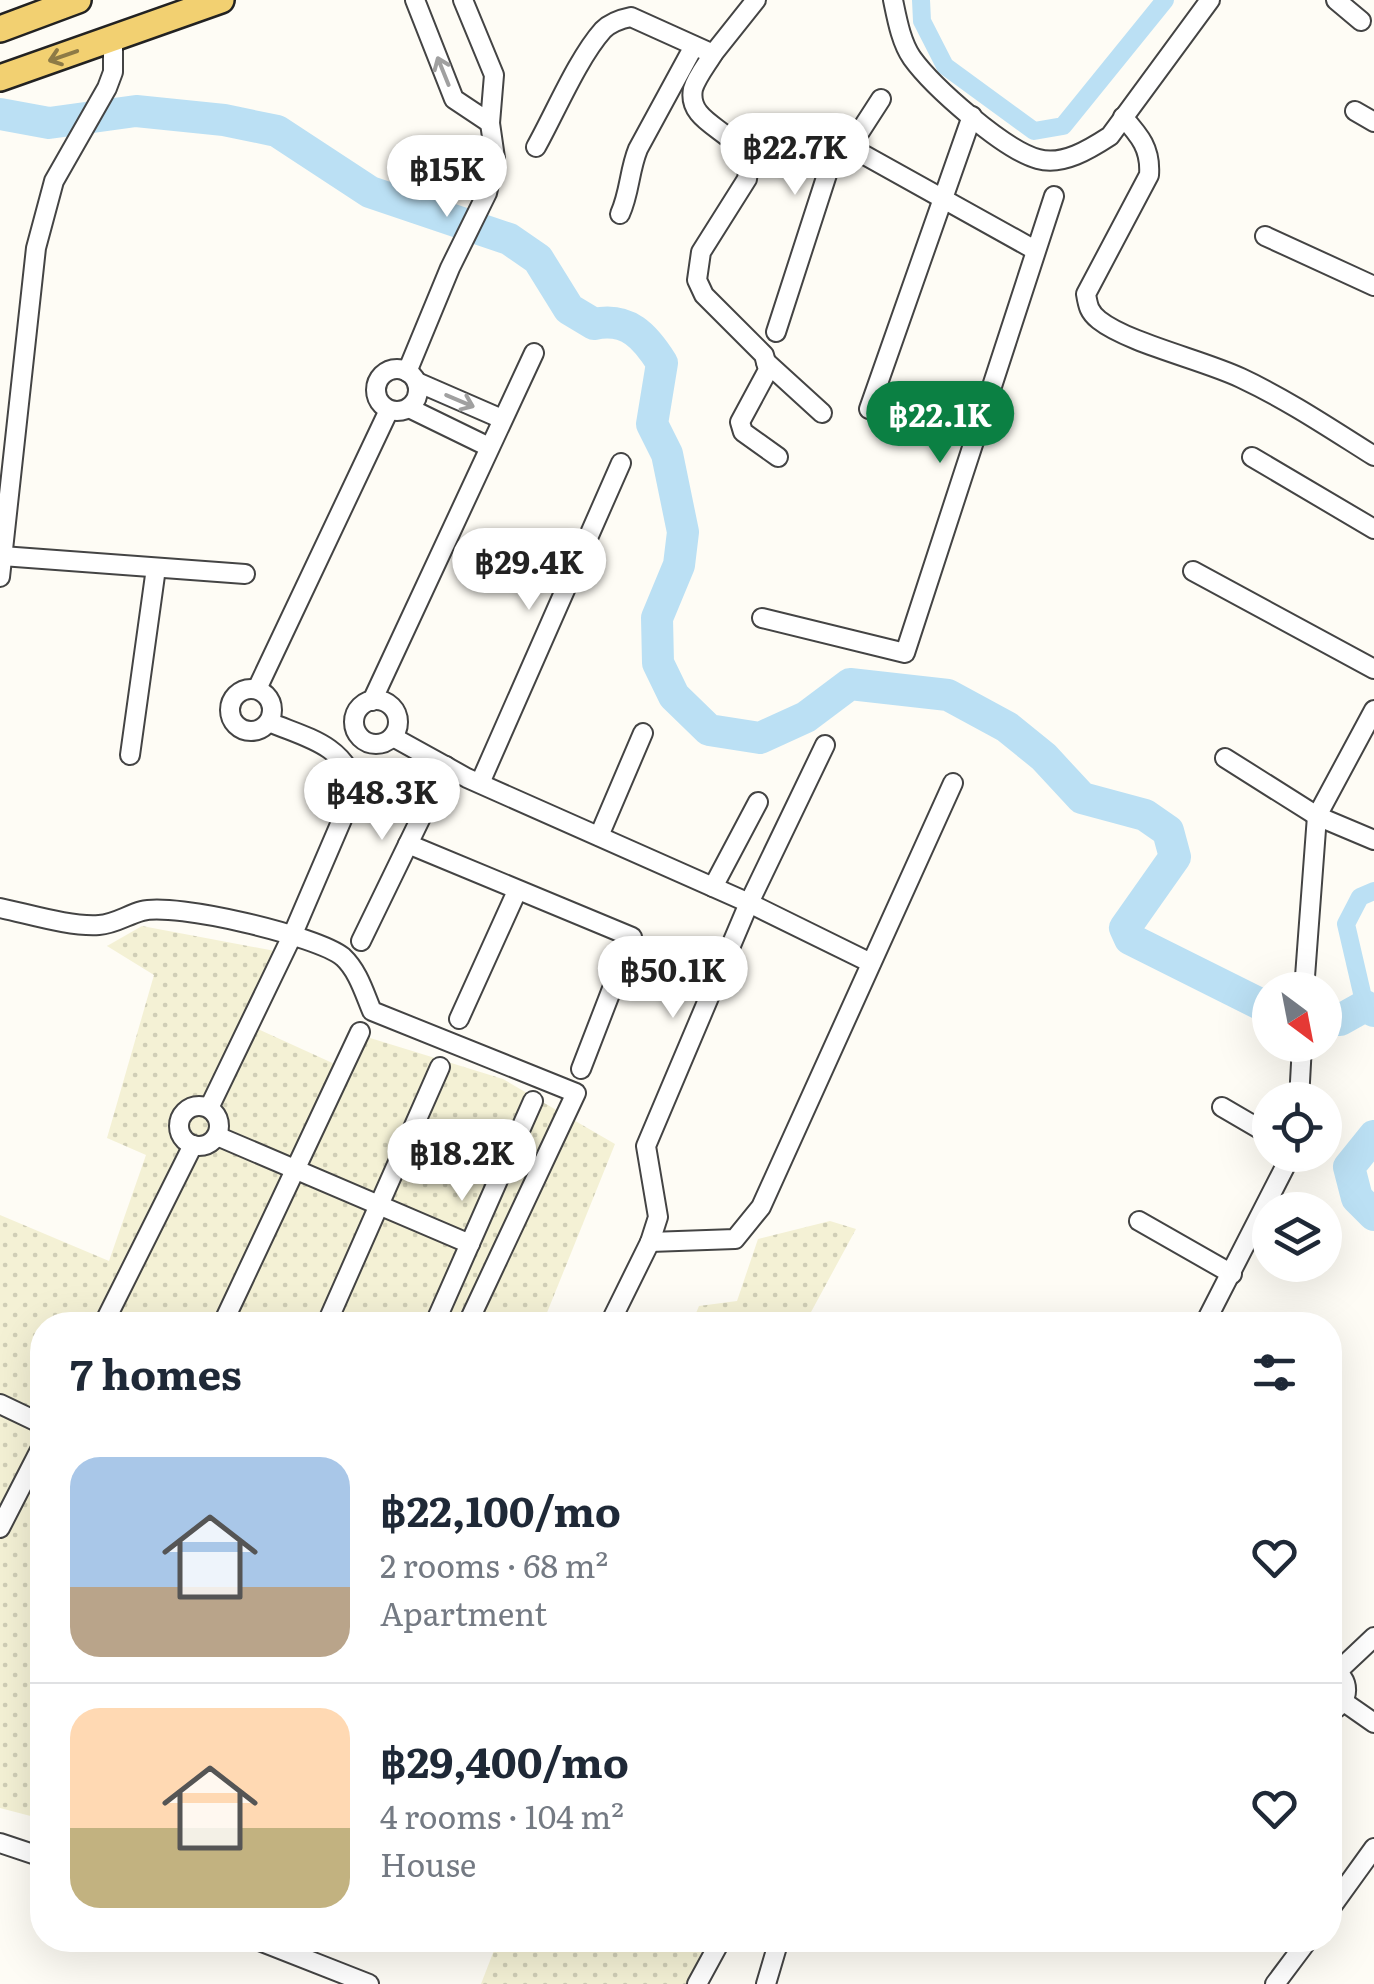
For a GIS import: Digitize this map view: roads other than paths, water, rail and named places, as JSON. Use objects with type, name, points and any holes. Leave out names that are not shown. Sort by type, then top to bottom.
[{"type":"main road","points":[[0,30],[78,0]]},
{"type":"main road","points":[[0,78],[220,0]]},
{"type":"street","points":[[415,0],[454,99],[490,124]]},
{"type":"street","points":[[409,408],[417,397],[412,377],[450,268],[487,193],[494,158],[490,124],[494,75],[464,0]]},
{"type":"street","points":[[756,0],[713,54],[693,88],[694,104],[703,118],[739,146],[749,167],[747,180],[700,252],[697,280],[704,295],[756,345],[766,362],[768,370],[740,422],[743,432],[778,457]]},
{"type":"street","points":[[893,0],[910,56],[972,116],[1040,160],[1064,159],[1110,136],[1210,0]]},
{"type":"street","points":[[1336,0],[1361,21]]},
{"type":"street","points":[[536,147],[588,53],[604,29],[618,20],[631,18],[713,54]]},
{"type":"street","points":[[0,577],[36,248],[54,181],[102,99],[113,72],[113,39]]},
{"type":"street","points":[[620,214],[638,150],[694,46]]},
{"type":"street","points":[[776,332],[831,162],[850,148],[882,99]]},
{"type":"street","points":[[1356,112],[1374,122]]},
{"type":"street","points":[[869,409],[972,116]]},
{"type":"street","points":[[1123,116],[1142,138],[1150,159],[1149,175],[1086,294],[1088,309],[1102,322],[1131,336],[1254,384],[1374,456]]},
{"type":"street","points":[[850,148],[1035,250]]},
{"type":"street","points":[[762,618],[905,653],[1054,196]]},
{"type":"street","points":[[1264,236],[1374,286]]},
{"type":"street","points":[[372,701],[534,353]]},
{"type":"street","points":[[766,362],[822,413]]},
{"type":"street","points":[[389,410],[376,395],[377,382],[394,369],[502,419]]},
{"type":"street","points":[[389,410],[409,408],[489,447]]},
{"type":"street","points":[[257,690],[389,410]]},
{"type":"street","points":[[1252,457],[1374,529]]},
{"type":"street","points":[[480,783],[621,463]]},
{"type":"street","points":[[2,556],[245,574]]},
{"type":"street","points":[[130,755],[156,568]]},
{"type":"street","points":[[1192,571],[1374,669]]},
{"type":"street","points":[[209,1108],[292,936],[356,788],[343,758],[330,748],[269,722],[251,731],[244,730],[230,713],[233,699],[243,691],[257,690],[271,702],[269,722]]},
{"type":"street","points":[[372,701],[383,701],[394,710],[398,724],[392,737],[373,744],[356,732],[357,710],[372,701]]},
{"type":"street","points":[[1305,972],[1317,816],[1374,710]]},
{"type":"street","points":[[599,836],[643,733]]},
{"type":"street","points":[[392,737],[480,783],[750,903],[872,963]]},
{"type":"street","points":[[615,1312],[658,1217],[646,1146],[750,903],[824,745]]},
{"type":"street","points":[[1225,758],[1317,816],[1374,840]]},
{"type":"street","points":[[362,941],[446,766]]},
{"type":"street","points":[[650,1242],[736,1239],[761,1207],[952,783]]},
{"type":"street","points":[[713,887],[758,802]]},
{"type":"street","points":[[408,844],[632,936],[581,1069]]},
{"type":"street","points":[[459,1019],[518,891]]},
{"type":"street","points":[[0,908],[96,926],[142,910],[157,910],[242,921],[292,936],[338,953],[346,960],[372,1011],[576,1093],[473,1312]]},
{"type":"street","points":[[228,1312],[360,1032]]},
{"type":"street","points":[[332,1312],[440,1068]]},
{"type":"street","points":[[440,1312],[533,1101]]},
{"type":"street","points":[[196,1106],[209,1108],[218,1117],[217,1136],[206,1145],[192,1145],[179,1130],[181,1116],[196,1106]]},
{"type":"street","points":[[1222,1107],[1252,1125]]},
{"type":"street","points":[[217,1136],[470,1244]]},
{"type":"street","points":[[109,1312],[192,1145]]},
{"type":"street","points":[[1211,1312],[1283,1172]]},
{"type":"street","points":[[1139,1221],[1232,1274]]},
{"type":"street","points":[[0,1404],[30,1418]]},
{"type":"street","points":[[0,1528],[30,1469]]},
{"type":"street","points":[[1342,1663],[1374,1636]]},
{"type":"street","points":[[1342,1709],[1374,1723]]},
{"type":"street","points":[[0,1844],[30,1853]]},
{"type":"street","points":[[1342,1892],[1374,1848]]},
{"type":"street","points":[[288,1952],[369,1984]]},
{"type":"street","points":[[697,1984],[714,1952]]},
{"type":"street","points":[[766,1984],[775,1952]]},
{"type":"street","points":[[1275,1984],[1299,1952]]},
{"type":"waterway","points":[[921,0],[922,21],[945,66],[1034,131],[1063,126],[1165,0]]},
{"type":"waterway","points":[[0,114],[49,123],[136,111],[224,120],[277,131],[370,192],[509,239],[538,259],[569,309],[594,324],[626,326],[649,345],[662,363],[652,424],[667,454],[683,532],[679,565],[657,618],[658,663],[674,696],[709,730],[760,738],[806,717],[850,684],[948,695],[1007,727],[1044,757],[1082,798],[1145,815],[1168,831],[1175,857],[1125,928],[1130,939],[1252,1000]]},
{"type":"waterway","points":[[1365,1006],[1346,924],[1360,897],[1374,891]]},
{"type":"waterway","points":[[1342,1019],[1365,1006],[1374,1011]]},
{"type":"waterway","points":[[1374,1136],[1349,1167],[1357,1198],[1374,1215]]}]
